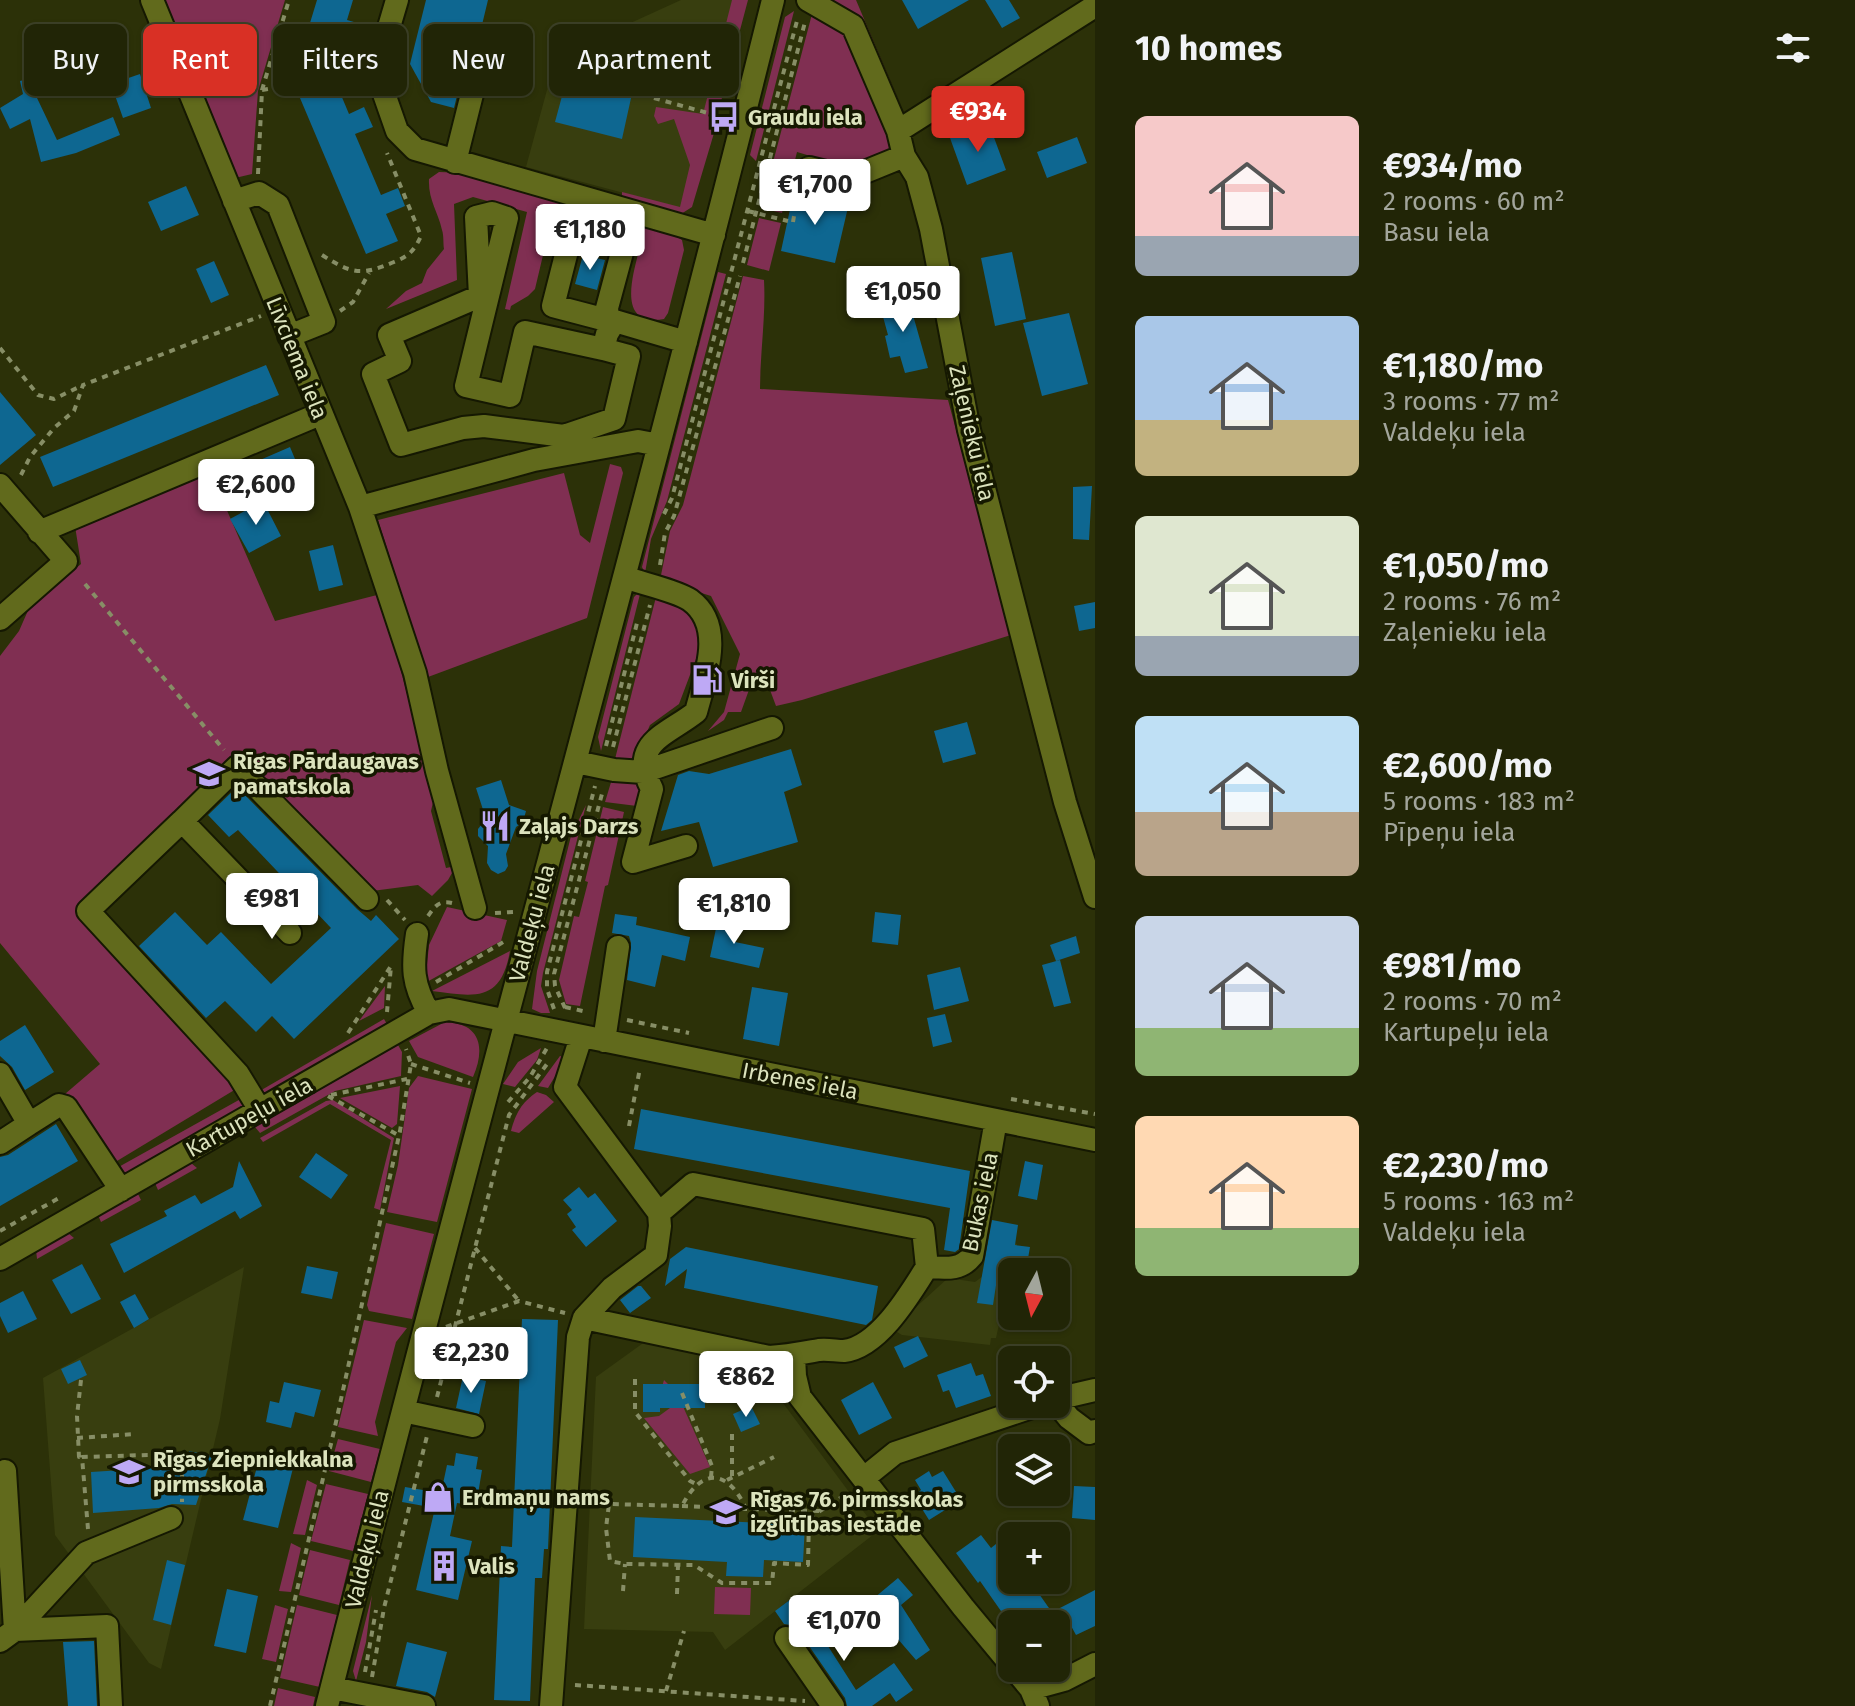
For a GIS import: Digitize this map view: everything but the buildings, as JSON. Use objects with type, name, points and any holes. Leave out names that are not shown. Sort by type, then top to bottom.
[{"type":"street","name":"Līvciema iela","points":[[152,0],[360,507],[415,673],[437,771],[475,908]]},
{"type":"street","points":[[387,24],[397,0]]},
{"type":"street","name":"Valdeķu iela","points":[[329,1697],[714,235],[773,0]]},
{"type":"street","points":[[898,131],[1095,6]]},
{"type":"street","name":"Zaļenieku iela","points":[[805,8],[853,26],[898,131],[904,156],[917,177],[931,229],[969,430],[1065,802],[1095,897]]},
{"type":"street","points":[[376,96],[397,131],[415,149],[714,235]]},
{"type":"street","points":[[455,162],[472,96]]},
{"type":"street","points":[[809,168],[850,178],[904,156]]},
{"type":"street","points":[[234,201],[259,193],[278,205],[324,322],[289,336]]},
{"type":"street","points":[[492,213],[507,218],[466,386],[510,396],[525,332],[603,349],[629,356],[614,419],[564,436],[484,426],[463,428],[401,445],[373,374],[400,361],[389,335],[480,296],[476,217],[492,213]]},
{"type":"street","points":[[603,349],[614,322],[686,342]]},
{"type":"street","points":[[39,532],[320,414]]},
{"type":"street","points":[[360,507],[534,460],[638,441],[659,445]]},
{"type":"street","points":[[0,619],[66,561],[39,532],[5,477]]},
{"type":"street","points":[[624,577],[688,599],[706,616],[712,649],[696,712],[659,734],[649,747],[643,772],[652,789],[633,862],[686,846]]},
{"type":"street","points":[[576,762],[643,772],[772,728]]},
{"type":"street","points":[[260,1110],[238,1074],[88,911],[237,767],[367,899]]},
{"type":"street","points":[[182,821],[290,933]]},
{"type":"street","points":[[417,934],[413,965],[417,993],[429,1013]]},
{"type":"street","points":[[604,1041],[618,947]]},
{"type":"street","name":"Kartupeļu iela","points":[[0,1259],[429,1013],[449,1009],[506,1020]]},
{"type":"street","name":"Irbenes iela","points":[[506,1020],[1095,1140]]},
{"type":"street","points":[[551,1706],[578,1337],[584,1318],[606,1279],[656,1255],[660,1226],[659,1213],[565,1087],[581,1037]]},
{"type":"street","points":[[0,1074],[29,1124]]},
{"type":"street","points":[[0,1143],[59,1105],[66,1107],[121,1190]]},
{"type":"street","name":"Bukas iela","points":[[927,1267],[955,1268],[965,1264],[972,1256],[996,1120]]},
{"type":"street","points":[[584,1318],[769,1357],[794,1356],[822,1349],[847,1351],[870,1340],[902,1306],[927,1267],[923,1229],[693,1184],[659,1213]]},
{"type":"street","points":[[794,1356],[800,1397],[1034,1698],[1095,1664]]},
{"type":"street","points":[[1070,1397],[1095,1390]]},
{"type":"street","points":[[403,1411],[473,1426]]},
{"type":"street","points":[[1070,1416],[1089,1433],[1095,1431]]},
{"type":"street","points":[[866,1481],[895,1453],[999,1418]]},
{"type":"street","points":[[5,1471],[7,1636]]},
{"type":"street","points":[[7,1636],[90,1552],[171,1518]]},
{"type":"street","points":[[7,1636],[107,1626],[111,1706]]},
{"type":"street","points":[[786,1638],[832,1705]]},
{"type":"street","points":[[329,1697],[368,1695],[424,1706]]},
{"type":"path","points":[[259,193],[262,90],[289,0]]},
{"type":"path","points":[[659,523],[672,498],[805,8]]},
{"type":"path","points":[[743,263],[805,8]]},
{"type":"path","points":[[262,90],[273,89]]},
{"type":"path","points":[[654,98],[722,117],[726,103]]},
{"type":"path","points":[[293,242],[343,267],[369,273],[409,256],[421,236],[386,152]]},
{"type":"path","points":[[748,211],[792,219]]},
{"type":"path","points":[[324,322],[353,302],[369,273]]},
{"type":"path","points":[[660,565],[665,533],[674,516],[740,276]]},
{"type":"path","points":[[0,348],[38,395],[54,399],[277,308]]},
{"type":"path","points":[[21,475],[30,457],[54,428],[74,411],[83,385]]},
{"type":"path","points":[[5,477],[21,475]]},
{"type":"path","points":[[21,475],[30,485]]},
{"type":"path","points":[[85,584],[233,761]]},
{"type":"path","points":[[611,757],[652,596]]},
{"type":"path","points":[[604,755],[640,609]]},
{"type":"path","points":[[565,1018],[565,1007],[555,986],[554,974],[606,779]]},
{"type":"path","points":[[556,1015],[547,989],[547,972],[596,782]]},
{"type":"path","points":[[362,1026],[348,1033],[436,904],[444,901],[492,913],[513,912]]},
{"type":"path","points":[[375,1019],[505,941]]},
{"type":"path","points":[[391,966],[388,1012],[393,1024]]},
{"type":"path","points":[[270,1706],[398,1135],[411,1064],[403,1042]]},
{"type":"path","points":[[368,1695],[384,1608],[509,1115],[556,1052]]},
{"type":"path","points":[[411,1064],[472,1083]]},
{"type":"path","points":[[629,1126],[639,1075]]},
{"type":"path","points":[[317,1102],[330,1095],[407,1079]]},
{"type":"path","points":[[330,1095],[398,1135]]},
{"type":"path","points":[[475,1248],[519,1301],[584,1318]]},
{"type":"path","points":[[446,1327],[519,1301]]},
{"type":"path","points":[[635,1379],[635,1412],[690,1481],[696,1484]]},
{"type":"path","points":[[81,1380],[77,1438],[79,1457],[82,1457],[90,1552]]},
{"type":"path","points":[[682,1393],[712,1466],[711,1477]]},
{"type":"path","points":[[77,1438],[135,1434]]},
{"type":"path","points":[[732,1434],[732,1476]]},
{"type":"path","points":[[82,1457],[179,1454],[182,1509],[171,1518]]},
{"type":"path","points":[[727,1480],[774,1457]]},
{"type":"path","points":[[682,1506],[696,1484],[711,1477],[727,1480],[740,1494],[746,1509]]},
{"type":"path","points":[[819,1511],[609,1504],[606,1528],[610,1561],[694,1565],[722,1583],[772,1583],[774,1563],[808,1565],[809,1518],[866,1481]]},
{"type":"path","points":[[623,1591],[625,1564]]},
{"type":"path","points":[[677,1594],[678,1565]]},
{"type":"path","points":[[666,1691],[684,1631]]},
{"type":"path","points":[[552,1683],[832,1705]]},
{"type":"shaded area","points":[[160,0],[285,0],[278,24],[273,24],[273,40],[258,91],[252,174],[235,178],[200,96],[257,96],[257,24],[170,24]]},
{"type":"shaded area","points":[[681,0],[737,0],[731,24],[628,24]]},
{"type":"shaded area","points":[[732,0],[748,0],[739,34],[739,24],[726,24]]},
{"type":"shaded area","points":[[825,0],[856,0],[900,104],[892,98]]},
{"type":"shaded area","points":[[794,11],[756,161],[750,155],[785,17]]},
{"type":"shaded area","points":[[812,14],[837,26],[848,38],[868,80],[868,92],[892,148],[884,159],[861,167],[797,152],[782,213],[761,208]]},
{"type":"shaded area","points":[[549,83],[549,96],[713,96],[684,209],[526,167]]},
{"type":"shaded area","points":[[708,96],[722,96],[717,112],[708,116],[717,123],[692,207],[681,214],[673,214],[622,198],[622,192],[680,207],[690,165],[674,119],[658,124],[654,116],[656,107],[703,114]]},
{"type":"shaded area","points":[[439,172],[465,173],[682,240],[684,250],[668,313],[664,319],[649,319],[633,308],[632,285],[639,250],[630,235],[553,213],[535,289],[511,306],[510,310],[505,309],[527,212],[473,197],[454,204],[457,280],[386,309],[406,291],[422,283],[427,270],[444,249],[443,232],[429,186],[429,179]]},
{"type":"shaded area","points":[[759,218],[781,223],[769,271],[747,265]]},
{"type":"shaded area","points":[[718,272],[726,274],[667,501],[651,539],[645,573],[642,567]]},
{"type":"shaded area","points":[[743,276],[764,280],[760,389],[948,400],[1011,635],[776,706],[770,690],[750,687],[741,712],[728,712],[724,720],[708,731],[724,712],[740,654],[711,596],[660,580],[670,531],[683,505]]},
{"type":"shaded area","points":[[610,464],[621,467],[623,473],[587,618],[428,677],[378,520],[564,473],[580,535],[590,543]]},
{"type":"shaded area","name":"Rīgas Pārdaugavas pamatskola","points":[[209,469],[275,621],[381,594],[434,798],[431,811],[446,868],[456,866],[448,880],[432,896],[418,885],[372,891],[237,753],[75,911],[241,1086],[112,1164],[65,1094],[100,1064],[0,943],[0,656],[19,631],[30,606],[81,564],[75,526]]},
{"type":"shaded area","points":[[637,594],[640,594],[601,751],[598,737]]},
{"type":"shaded area","points":[[656,597],[686,608],[698,624],[699,651],[679,704],[650,725],[636,757],[630,761],[615,759]]},
{"type":"shaded area","points":[[612,779],[639,785],[643,791],[637,806],[605,802]]},
{"type":"shaded area","points":[[586,805],[543,973],[541,986],[550,1013],[541,1013],[532,1009],[537,971],[571,836]]},
{"type":"shaded area","points":[[603,807],[624,812],[580,1006],[566,1004],[559,980],[574,916],[579,917],[588,882],[585,881]]},
{"type":"shaded area","points":[[447,907],[507,920],[501,941],[425,983],[429,945]]},
{"type":"shaded area","points":[[510,951],[506,968],[493,988],[474,994],[432,991]]},
{"type":"shaded area","points":[[385,986],[384,1008],[359,1021]]},
{"type":"shaded area","points":[[384,1019],[388,1026],[262,1099],[258,1092]]},
{"type":"shaded area","points":[[445,1022],[466,1027],[477,1039],[479,1056],[473,1077],[418,1057],[409,1041]]},
{"type":"shaded area","points":[[398,1045],[402,1052],[401,1076],[335,1091],[260,1133],[255,1127]]},
{"type":"shaded area","points":[[541,1048],[537,1060],[515,1087],[503,1084],[518,1062]]},
{"type":"shaded area","points":[[560,1056],[566,1058],[548,1088],[538,1086]]},
{"type":"shaded area","points":[[418,1076],[472,1089],[437,1222],[387,1212],[398,1165],[409,1088]]},
{"type":"shaded area","points":[[400,1086],[397,1124],[392,1128],[340,1098]]},
{"type":"shaded area","points":[[537,1092],[554,1102],[519,1133],[511,1131],[520,1109]]},
{"type":"shaded area","points":[[246,1096],[246,1106],[129,1173],[120,1174],[115,1169]]},
{"type":"shaded area","points":[[333,1100],[394,1138],[380,1210],[374,1208],[391,1140],[330,1104],[263,1142],[260,1138]]},
{"type":"shaded area","points":[[191,1163],[197,1168],[158,1190],[155,1183]]},
{"type":"shaded area","points":[[138,1194],[141,1200],[101,1222],[98,1215]]},
{"type":"shaded area","points":[[386,1223],[434,1234],[412,1319],[369,1311],[367,1305]]},
{"type":"shaded area","points":[[68,1233],[74,1238],[37,1259],[36,1250]]},
{"type":"shaded area","points":[[999,1239],[1017,1244],[1014,1258],[998,1258],[998,1329],[990,1345],[902,1335],[892,1329],[948,1278],[975,1282],[990,1271]]},
{"type":"shaded area","name":"Rīgas Ziepniekkalna pirmsskola","points":[[244,1267],[220,1419],[161,1669],[149,1663],[55,1535],[43,1378]]},
{"type":"shaded area","points":[[364,1320],[407,1328],[396,1342],[375,1422],[378,1436],[338,1427]]},
{"type":"shaded area","name":"Rīgas 76. pirmsskolas izglītības iestāde","points":[[646,1341],[754,1364],[878,1531],[725,1650],[713,1632],[584,1629],[596,1377]]},
{"type":"shaded area","points":[[664,1380],[677,1393],[710,1467],[690,1474],[644,1418],[659,1416],[670,1408],[661,1390]]},
{"type":"shaded area","points":[[338,1439],[380,1449],[371,1482],[329,1471]]},
{"type":"shaded area","points":[[307,1480],[317,1485],[305,1535],[293,1534]]},
{"type":"shaded area","points":[[326,1484],[368,1494],[353,1551],[311,1541]]},
{"type":"shaded area","points":[[291,1543],[301,1548],[291,1592],[279,1591]]},
{"type":"shaded area","points":[[310,1550],[350,1560],[339,1605],[299,1595]]},
{"type":"shaded area","points":[[715,1587],[751,1588],[750,1615],[714,1614]]},
{"type":"shaded area","points":[[372,1595],[366,1642],[356,1681],[353,1671]]},
{"type":"shaded area","points":[[275,1605],[288,1609],[276,1662],[262,1659]]},
{"type":"shaded area","points":[[297,1605],[337,1615],[320,1687],[280,1678]]},
{"type":"shaded area","points":[[278,1688],[315,1697],[313,1706],[274,1706]]},
{"type":"place","name":"Graudu iela","points":[[724,117]]},
{"type":"place","name":"Virši","points":[[707,680]]},
{"type":"place","name":"Rīgas Pārdaugavas pamatskola","points":[[209,774]]},
{"type":"place","name":"Zaļajs Darzs","points":[[495,826]]},
{"type":"place","name":"Rīgas Ziepniekkalna pirmsskola","points":[[129,1472]]},
{"type":"place","name":"Erdmaņu nams","points":[[438,1497]]},
{"type":"place","name":"Rīgas 76. pirmsskolas izglītības iestāde","points":[[726,1512]]},
{"type":"place","name":"Valis","points":[[444,1566]]}]
